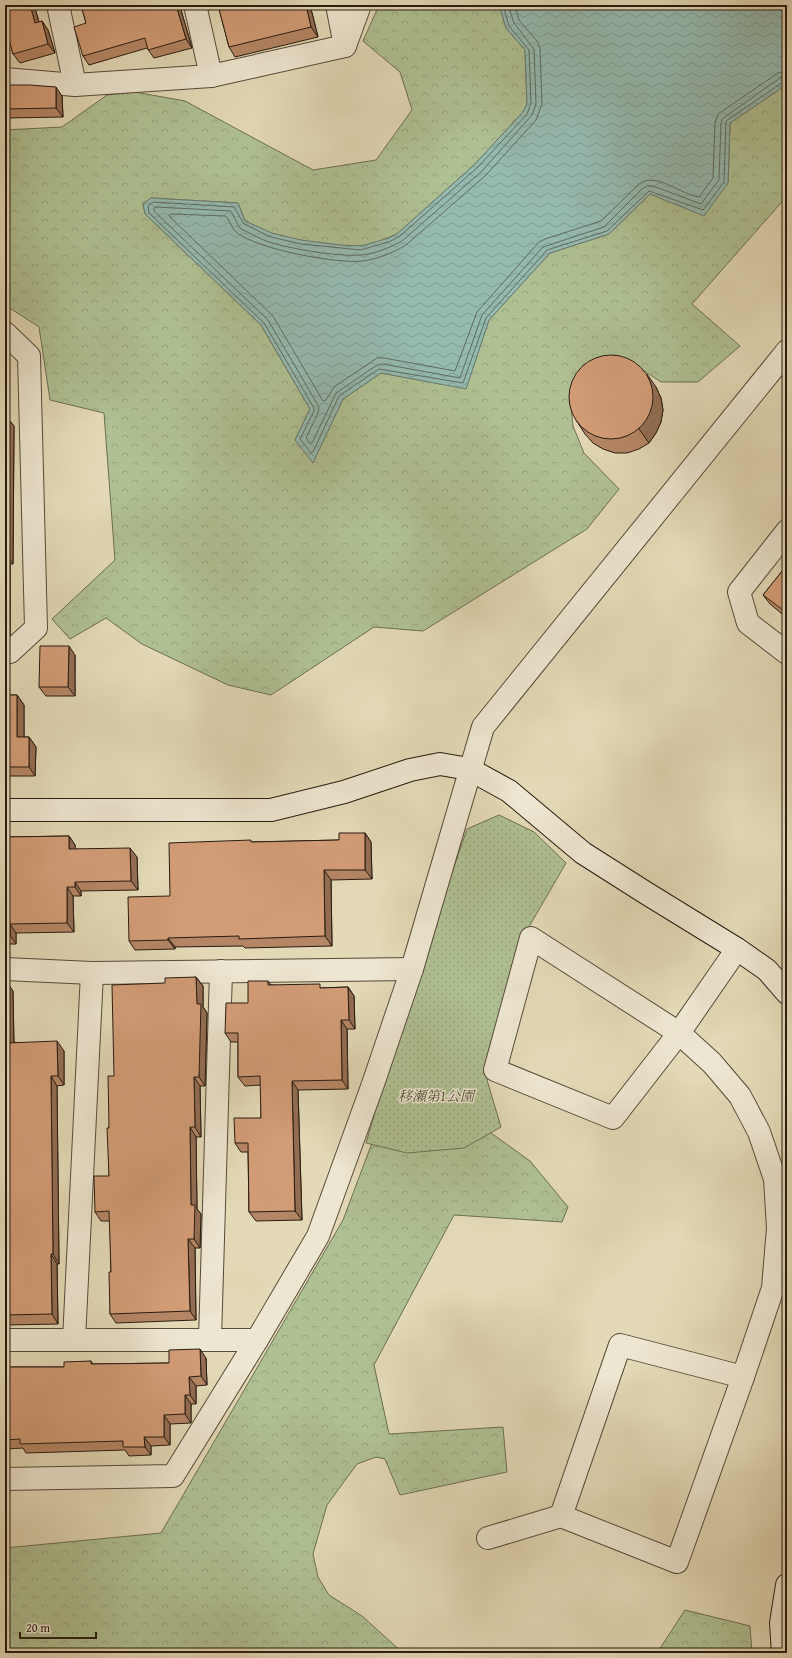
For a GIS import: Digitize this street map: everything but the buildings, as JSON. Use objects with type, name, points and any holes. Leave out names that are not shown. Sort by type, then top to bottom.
[{"type":"street","points":[[58,5],[76,85]]},
{"type":"street","points":[[195,5],[211,76]]},
{"type":"street","points":[[337,5],[345,46]]},
{"type":"street","points":[[345,46],[360,5]]},
{"type":"street","points":[[5,79],[76,85],[211,76],[345,46]]},
{"type":"street","points":[[5,333],[29,356],[36,628],[10,652],[5,652]]},
{"type":"street","points":[[5,1479],[173,1476],[257,1340],[318,1236],[373,1084],[412,968],[469,769],[483,727],[787,351]]},
{"type":"street","points":[[787,531],[739,592],[748,623],[787,653]]},
{"type":"street","points":[[5,810],[271,810],[344,792],[410,770],[440,764],[469,769],[510,791],[583,853],[737,949],[767,970],[787,993]]},
{"type":"street","points":[[488,1538],[561,1516],[677,1562],[743,1377],[780,1290],[775,1179],[759,1132],[740,1096],[712,1064],[679,1033],[530,938],[495,1070],[613,1118],[679,1033],[737,949]]},
{"type":"street","points":[[5,969],[92,973],[412,968]]},
{"type":"street","points":[[210,1340],[221,971]]},
{"type":"street","points":[[74,1340],[92,973]]},
{"type":"street","points":[[5,1340],[257,1340]]},
{"type":"street","points":[[561,1516],[620,1345],[743,1377]]},
{"type":"street","points":[[783,1653],[780,1623],[787,1585]]},
{"type":"green space","points":[[379,5],[499,5],[506,28],[525,50],[527,104],[523,112],[475,164],[398,233],[379,241],[360,246],[328,244],[279,236],[268,232],[245,221],[238,203],[151,198],[143,204],[145,214],[261,325],[310,409],[295,440],[313,462],[343,399],[381,373],[466,388],[489,320],[550,253],[609,234],[650,194],[728,183],[730,123],[786,85],[785,5],[787,5],[787,196],[692,304],[740,346],[698,382],[661,382],[631,362],[571,406],[573,426],[584,453],[619,489],[587,529],[423,631],[374,627],[271,695],[228,685],[142,644],[106,618],[70,639],[52,619],[115,560],[104,413],[50,400],[39,327],[8,307],[5,307],[5,130],[62,127],[107,95],[135,92],[185,101],[313,170],[376,160],[412,110],[400,72],[363,41]]},
{"type":"green space","name":"移瀬第1公園","points":[[499,815],[534,832],[566,863],[530,925],[487,1080],[501,1127],[464,1148],[407,1153],[366,1143],[404,1011],[467,829]]},
{"type":"green space","points":[[480,1125],[530,1161],[568,1207],[562,1222],[454,1215],[374,1365],[389,1434],[503,1427],[507,1472],[400,1495],[385,1459],[376,1457],[357,1464],[327,1505],[313,1554],[318,1577],[329,1595],[362,1616],[403,1653],[5,1653],[5,1548],[161,1533],[343,1220],[375,1135]]},
{"type":"green space","points":[[685,1610],[750,1626],[752,1653],[657,1653]]},
{"type":"water","points":[[499,5],[785,5],[786,85],[730,123],[728,183],[704,216],[650,194],[609,234],[550,253],[489,320],[466,389],[381,373],[343,399],[313,463],[295,440],[310,409],[261,325],[145,214],[143,204],[151,198],[238,203],[245,221],[272,233],[301,240],[341,245],[361,246],[389,238],[398,233],[475,164],[523,112],[527,104],[525,50],[506,28]]}]
